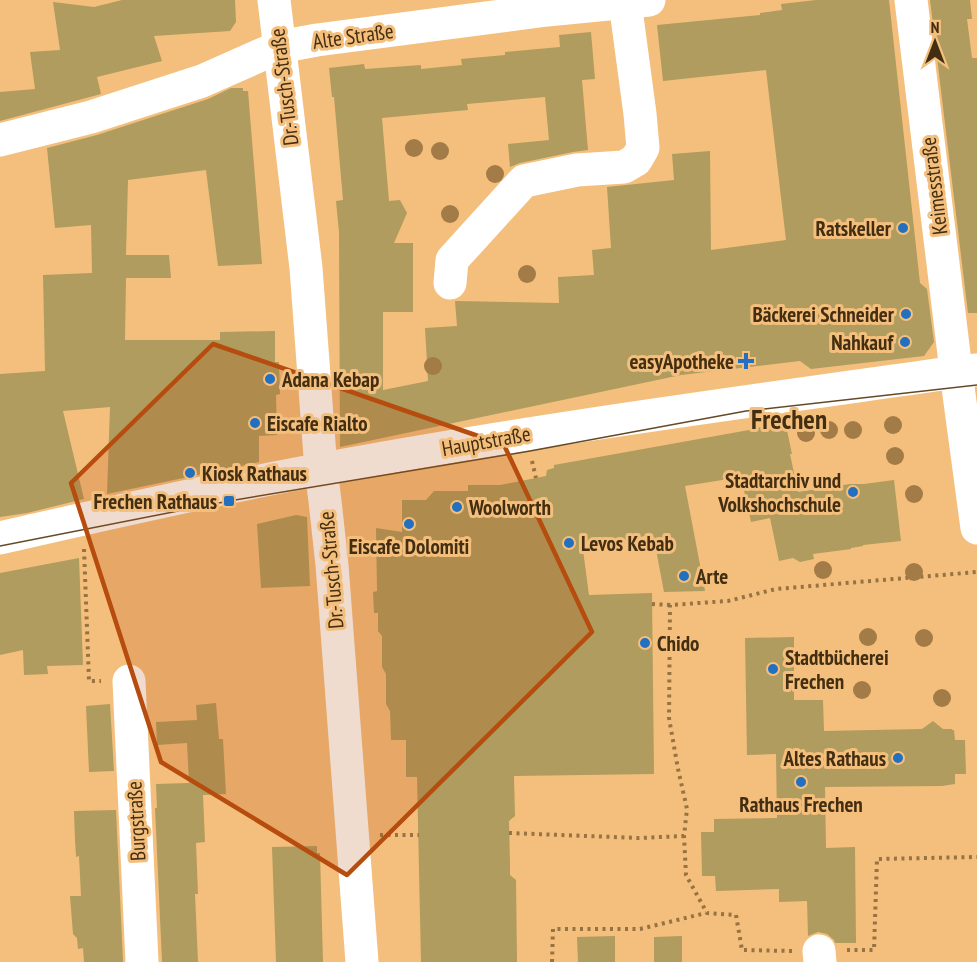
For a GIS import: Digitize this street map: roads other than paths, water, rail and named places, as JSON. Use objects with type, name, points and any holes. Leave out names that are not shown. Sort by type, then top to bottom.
[{"type":"street","name":"Dr.-Tusch-Straße","points":[[274,0],[306,268],[362,962]]},
{"type":"street","name":"Keimesstraße","points":[[911,0],[967,371],[977,528]]},
{"type":"street","name":"Alte Straße","points":[[0,140],[91,117],[202,81],[279,47],[547,10],[637,1]]},
{"type":"street","points":[[450,282],[452,260],[524,181],[577,170],[624,167],[636,160],[643,148],[637,1]]},
{"type":"street","name":"Hauptstraße","points":[[0,538],[220,489],[525,434],[967,371]]},
{"type":"street","name":"Burgstraße","points":[[129,681],[142,962]]},
{"type":"tram line","points":[[0,546],[229,501],[530,451],[746,411],[977,385]]},
{"type":"place","name":"Ratskeller","points":[[903,228]]},
{"type":"place","name":"Bäckerei Schneider","points":[[906,314]]},
{"type":"place","name":"Nahkauf","points":[[905,342]]},
{"type":"place","name":"easyApotheke","points":[[746,361]]},
{"type":"place","name":"Adana Kebap","points":[[270,379]]},
{"type":"place","name":"Eiscafe Rialto","points":[[255,423]]},
{"type":"place","name":"Kiosk Rathaus","points":[[190,473]]},
{"type":"place","name":"Stadtarchiv und Volkshochschule","points":[[853,492]]},
{"type":"place","name":"Frechen Rathaus","points":[[229,501]]},
{"type":"place","name":"Woolworth","points":[[457,507]]},
{"type":"place","name":"Eiscafe Dolomiti","points":[[409,524]]},
{"type":"place","name":"Levos Kebab","points":[[569,543]]},
{"type":"place","name":"Arte","points":[[684,576]]},
{"type":"place","name":"Chido","points":[[645,643]]},
{"type":"place","name":"Stadtbücherei Frechen","points":[[773,669]]},
{"type":"place","name":"Altes Rathaus","points":[[898,758]]},
{"type":"place","name":"Rathaus Frechen","points":[[801,782]]},
{"type":"district","name":"Frechen","points":[[789,419]]}]
